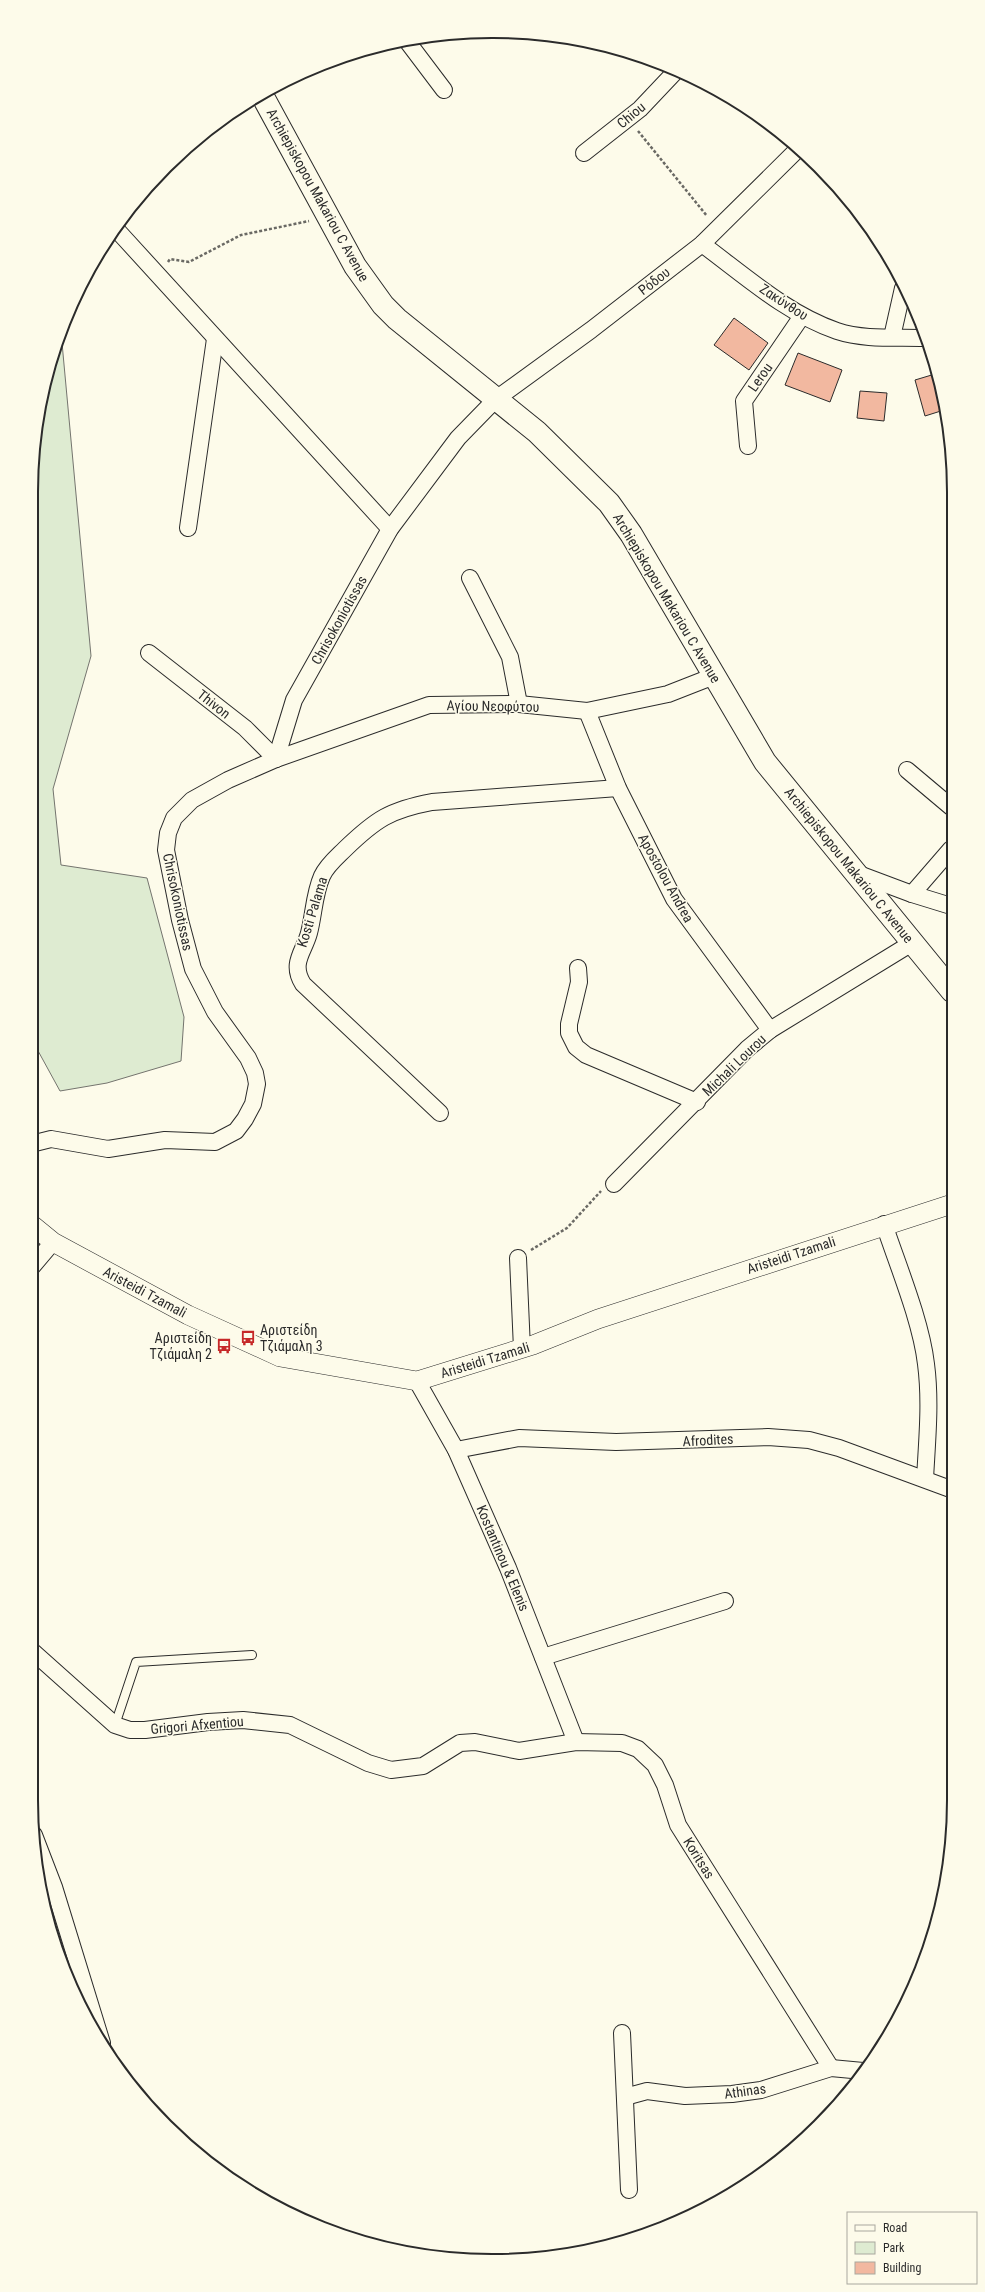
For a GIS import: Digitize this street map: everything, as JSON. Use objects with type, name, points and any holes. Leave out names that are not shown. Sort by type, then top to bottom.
[{"type":"main road","name":"Archiepiskopou Makariou C Avenue","points":[[264,99],[359,272],[383,305],[397,319],[537,432],[609,503],[635,540],[765,762],[947,985]]},
{"type":"street","points":[[411,46],[444,90]]},
{"type":"street","name":"Chiou","points":[[584,153],[640,109],[672,75]]},
{"type":"street","name":"Ρόδου","points":[[496,399],[591,330],[702,244],[794,153]]},
{"type":"street","points":[[120,233],[390,529]]},
{"type":"street","name":"Ζακύνθου","points":[[702,244],[802,316],[838,331],[858,336],[920,338]]},
{"type":"street","points":[[892,337],[902,295]]},
{"type":"street","name":"Lerou","points":[[748,446],[744,401],[802,316]]},
{"type":"street","points":[[188,528],[215,339]]},
{"type":"street","name":"Chrisokoniotissas","points":[[38,1142],[51,1139],[108,1149],[165,1140],[209,1143],[224,1139],[236,1131],[245,1119],[253,1104],[257,1084],[255,1073],[248,1058],[215,1012],[193,969],[166,850],[168,833],[174,818],[192,800],[228,780],[276,759],[294,700],[390,529],[458,438],[496,399]]},
{"type":"street","points":[[470,578],[510,657],[519,704]]},
{"type":"street","name":"Thivon","points":[[149,653],[245,728],[276,759]]},
{"type":"street","name":"Αγίου Νεοφύτου","points":[[276,759],[429,705],[519,704],[587,711],[668,694],[714,676]]},
{"type":"street","name":"Apostolou Andrea","points":[[587,711],[618,788],[674,899],[770,1030]]},
{"type":"street","points":[[908,770],[947,803]]},
{"type":"street","name":"Kosti Palama","points":[[440,1113],[302,984],[298,976],[297,960],[308,935],[316,893],[327,867],[370,825],[391,813],[413,806],[432,802],[618,788]]},
{"type":"street","points":[[912,894],[947,854]]},
{"type":"street","points":[[853,871],[912,894],[947,905]]},
{"type":"street","name":"Michali Lourou","points":[[614,1184],[747,1049],[770,1030],[912,943]]},
{"type":"street","points":[[578,968],[578,987],[569,1024],[569,1033],[576,1047],[586,1055],[696,1102]]},
{"type":"street","name":"Aristeidi Tzamali","points":[[38,1230],[53,1242],[188,1315],[280,1357],[417,1381],[522,1349],[598,1319],[884,1224],[947,1205]]},
{"type":"street","points":[[884,1224],[916,1322],[926,1362],[929,1394],[925,1479]]},
{"type":"street","points":[[38,1260],[53,1242]]},
{"type":"street","points":[[518,1258],[522,1349]]},
{"type":"street","name":"Kostantinou & Elenis","points":[[417,1381],[456,1450],[508,1568],[576,1742]]},
{"type":"street","name":"Afrodites","points":[[456,1450],[519,1438],[624,1442],[768,1437],[809,1440],[839,1448],[947,1488]]},
{"type":"street","points":[[543,1657],[724,1601]]},
{"type":"street","name":"Grigori Afxentiou","points":[[38,1656],[115,1725],[130,1730],[145,1730],[208,1722],[243,1720],[290,1725],[368,1763],[391,1770],[423,1766],[460,1743],[475,1742],[519,1752]]},
{"type":"street","name":"Koritsas","points":[[519,1752],[576,1742],[622,1743],[638,1749],[655,1765],[664,1785],[678,1825],[831,2068]]},
{"type":"street","points":[[48,1891],[91,2012]]},
{"type":"street","points":[[622,2033],[629,2190]]},
{"type":"street","name":"Athinas","points":[[625,2097],[647,2091],[685,2096],[732,2094],[761,2090],[831,2068],[857,2070]]},
{"type":"lane","points":[[115,1725],[136,1662],[252,1655]]},
{"type":"path","points":[[628,118],[718,229]]},
{"type":"path","points":[[158,275],[170,259],[189,262],[241,235],[329,217]]},
{"type":"path","points":[[518,1258],[567,1228],[597,1193],[614,1184]]},
{"type":"green space","points":[[62,345],[91,656],[53,789],[61,865],[147,878],[184,1017],[181,1061],[107,1083],[60,1091],[38,1051],[38,492],[42,433],[53,375]]},
{"type":"building","points":[[734,318],[768,343],[749,370],[714,345]]},
{"type":"building","points":[[798,353],[842,370],[830,402],[785,385]]},
{"type":"building","points":[[932,375],[939,411],[925,416],[915,380]]},
{"type":"building","points":[[860,391],[887,393],[884,421],[857,418]]},
{"type":"place","name":"Αριστείδη Τζιάμαλη 3","points":[[248,1338]]},
{"type":"place","name":"Αριστείδη Τζιάμαλη 2","points":[[224,1346]]}]
